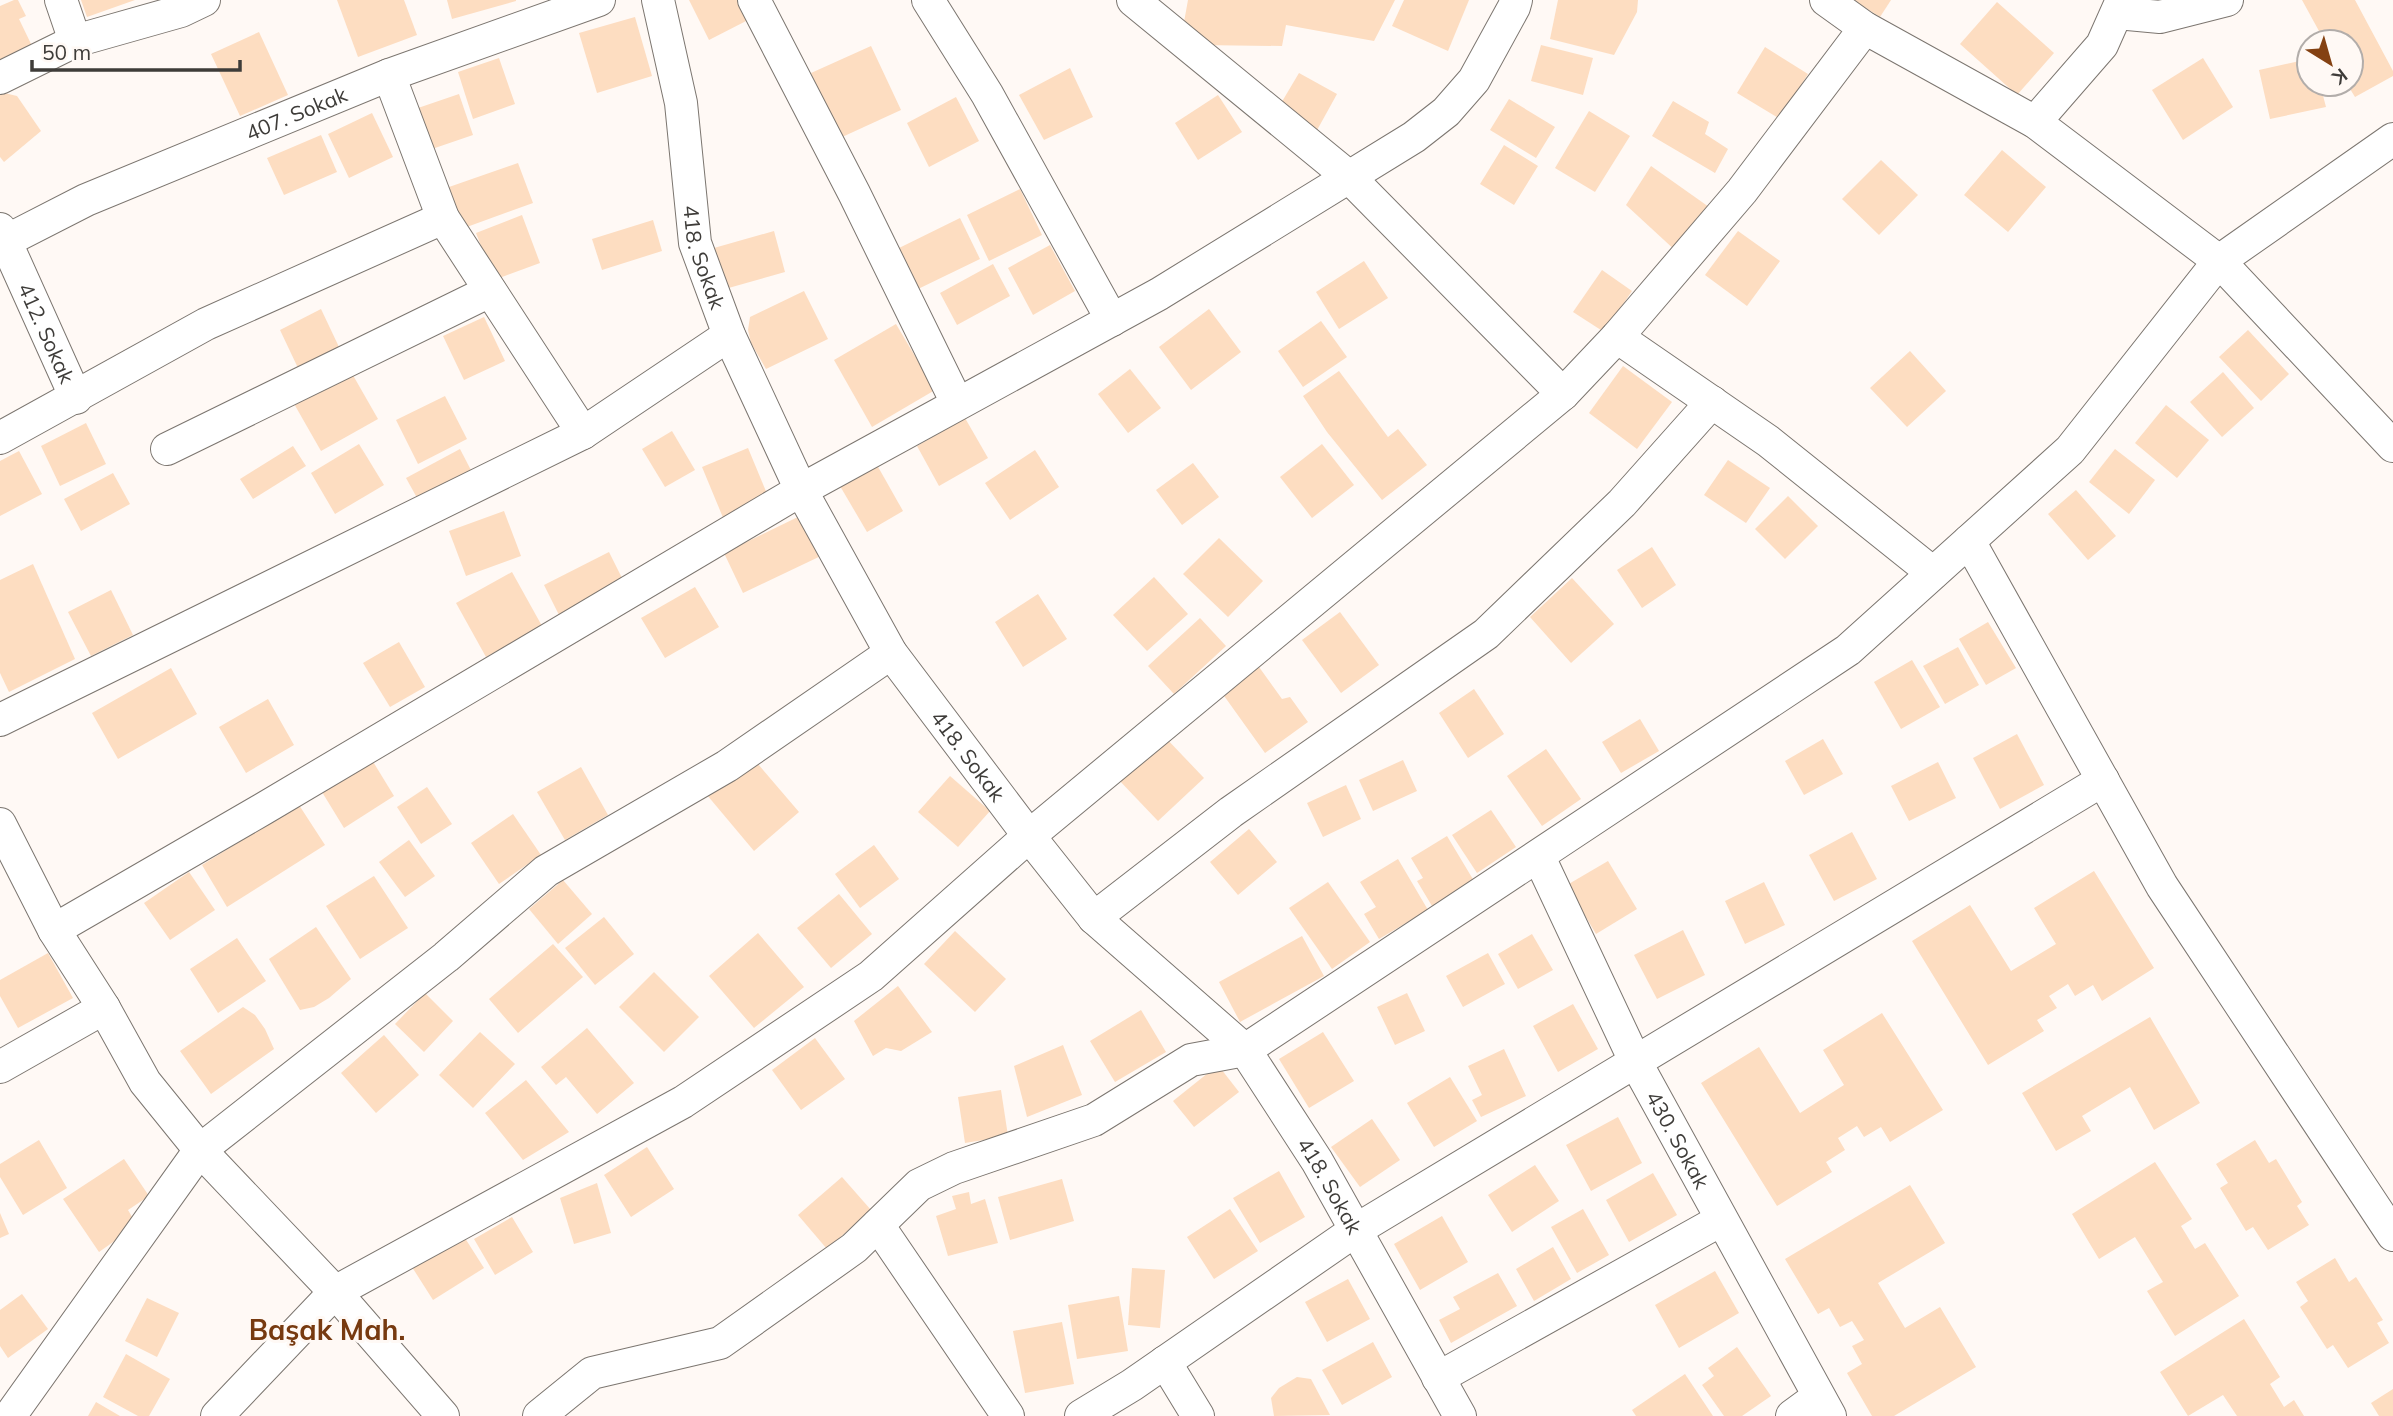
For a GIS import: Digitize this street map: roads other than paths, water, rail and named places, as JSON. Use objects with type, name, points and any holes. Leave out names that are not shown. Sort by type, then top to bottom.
[{"type":"street","points":[[61,0],[75,41]]},
{"type":"street","points":[[0,78],[75,41],[181,11],[204,0]]},
{"type":"street","name":"407. Sokak","points":[[2,238],[86,200],[389,75],[599,0]]},
{"type":"street","name":"418. Sokak","points":[[658,0],[681,103],[695,243],[729,335],[801,490],[891,653],[1094,918],[1245,1051],[1317,1161],[1460,1416]]},
{"type":"street","points":[[754,0],[854,193],[957,403]]},
{"type":"street","points":[[928,0],[987,94],[1112,320]]},
{"type":"street","points":[[1133,0],[1349,177],[1563,394]]},
{"type":"street","points":[[54,930],[801,490],[1159,294],[1414,137],[1446,112],[1474,80],[1516,0]]},
{"type":"street","points":[[1826,0],[1865,28],[2035,122],[2219,261],[2393,446]]},
{"type":"street","points":[[2035,122],[2102,44],[2119,6],[2160,17],[2227,0]]},
{"type":"street","points":[[217,1416],[335,1292],[683,1102],[872,976],[1029,836],[1563,394],[1617,337],[1742,191],[1865,28]]},
{"type":"street","points":[[389,75],[443,218],[583,433]]},
{"type":"street","points":[[538,1416],[592,1373],[720,1343],[854,1248],[919,1185],[1094,1120],[1191,1060],[1245,1051],[1848,650],[2070,450],[2219,261],[2393,139]]},
{"type":"street","points":[[0,438],[206,324],[443,218]]},
{"type":"street","name":"412. Sokak","points":[[2,238],[76,398]]},
{"type":"street","points":[[167,449],[490,291]]},
{"type":"street","points":[[0,720],[583,433],[729,335]]},
{"type":"street","points":[[1617,337],[1768,441],[1933,573]]},
{"type":"street","points":[[1094,918],[1231,812],[1486,634],[1622,503],[1712,402]]},
{"type":"street","points":[[1969,541],[2162,886],[2393,1235]]},
{"type":"street","points":[[10,1416],[200,1150],[446,957],[546,871],[727,766],[891,653]]},
{"type":"street","points":[[1081,1416],[1132,1385],[1356,1230],[2103,780]]},
{"type":"street","points":[[1,827],[54,930],[104,1008],[145,1082],[200,1150],[335,1292],[443,1416]]},
{"type":"street","name":"430. Sokak","points":[[1539,857],[1634,1061],[1824,1407]]},
{"type":"street","points":[[0,1068],[104,1008]]},
{"type":"street","points":[[1438,1378],[1721,1220]]},
{"type":"street","points":[[878,1225],[1008,1416]]},
{"type":"street","points":[[1165,1362],[1198,1416]]},
{"type":"street","points":[[1792,1416],[1824,1407]]},
{"type":"district","name":"Başak Mah.","points":[[327,1329]]}]
